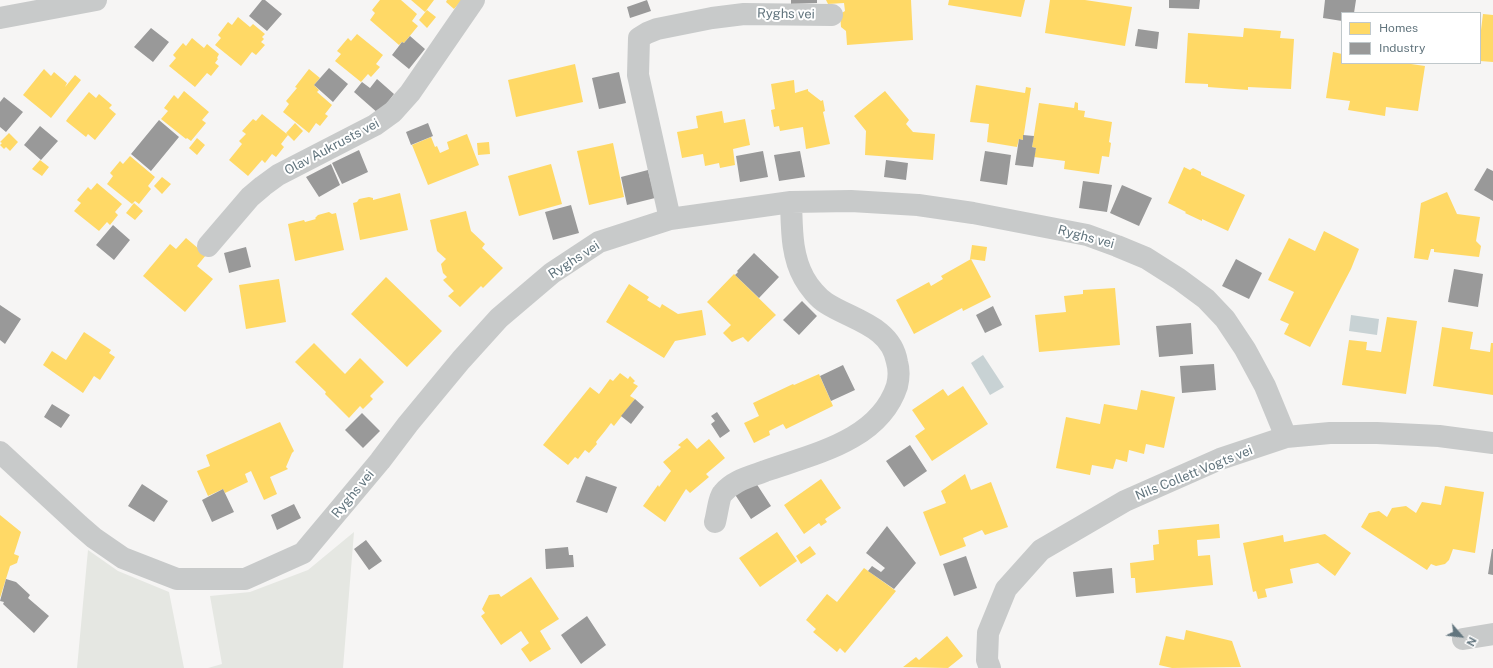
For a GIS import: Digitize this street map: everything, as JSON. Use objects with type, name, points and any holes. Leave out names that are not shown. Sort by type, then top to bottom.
[{"type":"street","points":[[0,18],[96,0]]},
{"type":"street","name":"Olav Aukrusts vei","points":[[208,246],[250,197],[278,175],[375,125],[393,112],[410,93],[474,0]]},
{"type":"street","name":"Ryghs vei","points":[[670,219],[638,75],[639,38],[657,29],[705,19],[736,15],[832,15]]},
{"type":"street","name":"Ryghs vei","points":[[0,452],[79,525],[122,558],[177,579],[245,579],[303,553],[380,462],[408,424],[451,372],[505,313],[552,273],[599,242],[670,219],[791,202],[851,201],[918,205],[973,213],[1087,235],[1146,258],[1179,279],[1206,299],[1225,319],[1245,349],[1265,386],[1286,437]]},
{"type":"street","points":[[715,522],[721,494],[737,481],[835,446],[858,435],[880,416],[897,385],[899,368],[896,352],[888,340],[874,328],[824,302],[804,279],[797,262],[793,240],[791,202]]},
{"type":"street","name":"Nils Collett Vogts vei","points":[[990,668],[988,660],[988,633],[1006,589],[1041,550],[1125,501],[1220,459],[1286,437],[1330,433],[1377,433],[1439,436],[1493,443]]},
{"type":"street","points":[[1463,639],[1493,634]]},
{"type":"shaded area","points":[[1351,315],[1379,319],[1377,335],[1349,331]]},
{"type":"shaded area","points":[[983,355],[1004,387],[990,395],[971,363]]},
{"type":"shaded area","points":[[354,532],[343,668],[208,668],[222,664],[210,596],[250,592],[308,570]]},
{"type":"shaded area","points":[[88,550],[118,571],[169,592],[184,668],[77,668]]},
{"type":"building: Homes","points":[[380,0],[401,0],[417,14],[412,21],[418,26],[404,43],[402,42],[399,45],[370,20],[375,13],[372,10]]},
{"type":"building: Homes","points":[[411,0],[434,0],[425,12]]},
{"type":"building: Homes","points":[[447,0],[462,0],[454,9],[446,2]]},
{"type":"building: Homes","points":[[826,0],[911,0],[913,40],[847,45],[846,31],[841,27],[840,14],[845,11],[844,3],[828,4]]},
{"type":"building: Homes","points":[[949,0],[1025,0],[1021,17],[948,5]]},
{"type":"building: Homes","points":[[1050,0],[1085,0],[1132,7],[1125,46],[1045,33]]},
{"type":"building: Homes","points":[[427,10],[436,17],[427,28],[419,20]]},
{"type":"building: Homes","points":[[1483,14],[1493,15],[1493,62],[1481,61],[1481,30]]},
{"type":"building: Homes","points":[[238,17],[250,27],[253,24],[265,34],[262,37],[264,39],[261,42],[265,45],[256,55],[252,52],[241,66],[215,45],[221,38],[218,35],[228,22],[232,25]]},
{"type":"building: Homes","points":[[1244,28],[1281,31],[1280,38],[1294,39],[1291,89],[1248,87],[1248,90],[1208,87],[1208,84],[1185,83],[1188,33],[1243,37]]},
{"type":"building: Homes","points":[[357,34],[383,55],[376,64],[380,67],[371,77],[368,74],[361,82],[335,61],[341,54],[337,51],[348,38],[351,41]]},
{"type":"building: Homes","points":[[192,38],[204,48],[207,44],[219,54],[215,63],[219,66],[211,76],[207,73],[195,87],[169,66],[176,58],[173,55],[183,43],[186,46]]},
{"type":"building: Homes","points":[[1333,52],[1341,54],[1341,64],[1411,64],[1425,66],[1418,111],[1386,107],[1385,116],[1348,110],[1350,101],[1326,98]]},
{"type":"building: Homes","points":[[575,64],[583,102],[516,117],[508,80]]},
{"type":"building: Homes","points":[[44,69],[51,76],[54,72],[67,83],[65,87],[75,75],[81,80],[51,118],[23,95]]},
{"type":"building: Homes","points":[[309,69],[320,78],[314,85],[319,90],[317,92],[332,105],[325,114],[328,116],[320,126],[316,123],[309,133],[283,112],[289,104],[286,101],[297,88],[295,87]]},
{"type":"building: Homes","points":[[794,80],[795,93],[808,89],[808,91],[821,101],[823,100],[825,111],[823,112],[830,144],[806,149],[803,127],[780,131],[779,126],[774,127],[771,110],[775,109],[771,84]]},
{"type":"building: Homes","points":[[976,85],[1025,93],[1026,87],[1031,88],[1023,140],[1019,139],[1017,147],[987,142],[989,124],[970,122]]},
{"type":"building: Homes","points":[[184,91],[209,112],[202,120],[206,123],[191,141],[187,138],[186,139],[161,119],[168,111],[164,108],[174,95],[178,99]]},
{"type":"building: Homes","points":[[885,91],[909,120],[906,124],[913,132],[935,134],[933,160],[865,155],[866,131],[854,116]]},
{"type":"building: Homes","points":[[89,92],[96,98],[99,94],[112,105],[109,108],[116,114],[95,140],[88,134],[86,137],[66,121]]},
{"type":"building: Homes","points":[[1075,102],[1078,103],[1078,110],[1085,111],[1084,117],[1112,122],[1109,142],[1111,143],[1109,157],[1102,156],[1099,174],[1064,169],[1065,161],[1034,157],[1036,148],[1032,147],[1039,103],[1074,108]]},
{"type":"building: Homes","points":[[722,111],[724,123],[745,119],[750,145],[733,149],[735,165],[720,168],[719,163],[705,166],[703,154],[682,158],[677,132],[698,128],[696,116]]},
{"type":"building: Homes","points":[[262,114],[288,135],[281,144],[284,147],[276,157],[272,154],[265,163],[262,160],[248,176],[229,160],[242,144],[239,141],[246,134],[242,131],[253,119],[256,121]]},
{"type":"building: Homes","points":[[295,123],[303,131],[294,141],[286,133]]},
{"type":"building: Homes","points":[[9,133],[18,142],[10,151],[6,147],[4,149],[0,145],[2,143],[0,142]]},
{"type":"building: Homes","points":[[467,134],[479,165],[428,185],[412,145],[431,137],[435,147],[437,146],[440,153],[449,149],[447,142]]},
{"type":"building: Homes","points":[[197,138],[205,145],[197,155],[189,148]]},
{"type":"building: Homes","points":[[489,142],[490,154],[478,155],[477,143]]},
{"type":"building: Homes","points":[[613,143],[624,197],[589,205],[577,151]]},
{"type":"building: Homes","points":[[130,156],[155,177],[148,186],[151,189],[139,204],[135,201],[132,204],[107,184],[113,176],[110,173],[120,161],[123,164]]},
{"type":"building: Homes","points":[[40,160],[49,167],[42,176],[32,169]]},
{"type":"building: Homes","points":[[551,164],[562,204],[519,216],[508,176]]},
{"type":"building: Homes","points":[[1184,167],[1190,170],[1193,168],[1201,172],[1201,175],[1245,195],[1228,231],[1202,219],[1202,221],[1168,203]]},
{"type":"building: Homes","points":[[162,177],[171,184],[162,194],[154,186]]},
{"type":"building: Homes","points":[[97,183],[122,204],[115,212],[118,215],[110,225],[107,222],[99,231],[74,211],[81,203],[77,200],[88,187],[91,190]]},
{"type":"building: Homes","points":[[1447,192],[1457,214],[1480,217],[1476,241],[1481,246],[1479,257],[1434,252],[1434,249],[1431,249],[1428,260],[1414,258],[1421,203]]},
{"type":"building: Homes","points":[[400,193],[408,230],[360,240],[353,203],[357,202],[359,199],[369,197],[373,198],[373,200]]},
{"type":"building: Homes","points":[[134,203],[143,211],[135,220],[126,213]]},
{"type":"building: Homes","points":[[466,211],[471,231],[485,244],[482,248],[503,268],[483,288],[481,286],[460,307],[448,296],[454,291],[443,280],[447,277],[443,273],[441,264],[446,259],[437,251],[430,220]]},
{"type":"building: Homes","points":[[329,212],[332,214],[336,213],[344,250],[295,261],[288,224],[316,219],[315,218],[318,215]]},
{"type":"building: Homes","points":[[1324,231],[1359,249],[1351,269],[1310,347],[1284,334],[1289,324],[1280,320],[1294,292],[1268,280],[1289,238],[1315,251]]},
{"type":"building: Homes","points":[[186,238],[206,255],[197,266],[213,279],[185,312],[143,276],[170,244],[176,249]]},
{"type":"building: Homes","points":[[972,245],[987,247],[985,261],[970,259]]},
{"type":"building: Homes","points":[[971,259],[991,297],[963,311],[962,308],[914,334],[896,300],[929,282],[931,286],[943,279],[941,276]]},
{"type":"building: Homes","points":[[734,274],[776,315],[748,342],[743,337],[732,342],[723,333],[731,325],[707,302]]},
{"type":"building: Homes","points":[[386,277],[442,331],[407,367],[351,314]]},
{"type":"building: Homes","points":[[279,279],[286,322],[246,329],[239,285]]},
{"type":"building: Homes","points":[[629,284],[649,297],[647,300],[660,308],[662,304],[678,314],[702,310],[706,335],[675,341],[664,358],[606,322]]},
{"type":"building: Homes","points":[[1115,288],[1120,345],[1039,352],[1035,315],[1066,312],[1064,296],[1083,294],[1083,290]]},
{"type":"building: Homes","points":[[1387,317],[1417,321],[1406,394],[1342,385],[1349,340],[1367,342],[1366,350],[1381,352]]},
{"type":"building: Homes","points":[[1442,327],[1473,332],[1470,349],[1490,352],[1491,343],[1493,343],[1493,395],[1433,386]]},
{"type":"building: Homes","points":[[84,332],[111,350],[109,353],[115,357],[100,380],[94,376],[83,393],[43,365],[52,351],[66,360]]},
{"type":"building: Homes","points":[[314,343],[345,374],[360,358],[384,382],[370,396],[373,399],[363,409],[360,406],[349,418],[325,394],[326,392],[295,362]]},
{"type":"building: Homes","points":[[620,373],[628,379],[630,376],[635,381],[633,383],[638,386],[630,396],[635,399],[614,426],[611,423],[589,453],[585,450],[578,459],[575,457],[568,465],[543,445],[590,387],[599,394],[610,379],[613,381]]},
{"type":"building: Homes","points":[[819,374],[833,406],[786,429],[783,424],[769,431],[770,435],[754,443],[744,423],[759,416],[753,403],[793,384],[794,385]]},
{"type":"building: Homes","points":[[963,386],[988,424],[932,461],[915,436],[925,429],[912,410],[943,389],[948,396]]},
{"type":"building: Homes","points":[[1141,390],[1175,397],[1164,448],[1146,444],[1144,454],[1129,450],[1127,462],[1116,459],[1113,469],[1092,465],[1090,475],[1056,468],[1066,417],[1100,424],[1104,404],[1137,410]]},
{"type":"building: Homes","points":[[280,422],[294,451],[286,467],[288,469],[270,477],[277,494],[264,500],[251,471],[245,474],[248,482],[225,493],[223,489],[208,496],[197,471],[210,466],[206,455]]},
{"type":"building: Homes","points":[[687,438],[697,449],[709,439],[725,458],[706,474],[709,477],[690,493],[686,489],[665,522],[643,506],[658,485],[659,487],[671,471],[663,462],[681,447],[678,445]]},
{"type":"building: Homes","points":[[965,474],[971,490],[991,482],[1008,527],[985,535],[982,530],[963,538],[966,546],[940,556],[923,512],[946,503],[941,491]]},
{"type":"building: Homes","points":[[821,479],[841,508],[825,519],[827,522],[821,526],[819,523],[804,534],[784,505]]},
{"type":"building: Homes","points":[[1445,486],[1484,492],[1475,553],[1453,549],[1449,560],[1445,564],[1436,566],[1431,564],[1427,570],[1361,527],[1369,513],[1379,511],[1387,517],[1392,508],[1406,506],[1416,513],[1422,502],[1441,505]]},
{"type":"building: Homes","points":[[0,515],[21,532],[14,554],[19,556],[17,563],[10,566],[0,598]]},
{"type":"building: Homes","points":[[1219,524],[1220,538],[1197,540],[1198,556],[1210,555],[1213,585],[1136,593],[1135,578],[1131,578],[1130,563],[1154,560],[1153,545],[1159,544],[1158,530]]},
{"type":"building: Homes","points":[[777,532],[797,561],[760,587],[739,558]]},
{"type":"building: Homes","points":[[1325,534],[1351,553],[1335,576],[1318,563],[1290,569],[1293,583],[1265,589],[1267,597],[1258,599],[1256,591],[1253,592],[1243,543],[1283,535],[1284,542]]},
{"type":"building: Homes","points":[[810,546],[816,554],[801,564],[796,556]]},
{"type":"building: Homes","points":[[864,568],[896,591],[845,653],[840,648],[837,652],[813,632],[816,629],[806,620],[827,594],[837,602]]},
{"type":"building: Homes","points":[[531,577],[559,619],[540,631],[551,649],[530,662],[521,649],[529,643],[521,631],[501,645],[481,616],[485,613],[482,609],[489,595],[499,594],[501,597]]},
{"type":"building: Homes","points":[[1186,630],[1232,641],[1241,667],[1172,668],[1159,665],[1166,636],[1184,640]]},
{"type":"building: Homes","points":[[947,636],[963,656],[948,668],[903,667],[916,657],[919,660]]},
{"type":"building: Industry","points":[[262,0],[265,0],[282,14],[267,31],[249,16]]},
{"type":"building: Industry","points":[[647,0],[651,11],[630,18],[627,7]]},
{"type":"building: Industry","points":[[791,0],[817,0],[817,3],[791,4]]},
{"type":"building: Industry","points":[[1169,0],[1200,0],[1199,9],[1169,8]]},
{"type":"building: Industry","points":[[1325,0],[1356,0],[1354,12],[1341,12],[1341,21],[1323,18]]},
{"type":"building: Industry","points":[[151,28],[169,42],[153,62],[134,47]]},
{"type":"building: Industry","points":[[1138,29],[1159,32],[1157,49],[1135,46]]},
{"type":"building: Industry","points":[[410,36],[425,49],[409,69],[392,55],[402,42],[404,43]]},
{"type":"building: Industry","points":[[329,68],[348,84],[333,102],[314,85]]},
{"type":"building: Industry","points":[[619,72],[626,103],[599,109],[592,78]]},
{"type":"building: Industry","points":[[377,79],[394,94],[379,114],[354,92],[362,82],[370,88]]},
{"type":"building: Industry","points":[[4,97],[23,112],[6,132],[0,127],[0,102]]},
{"type":"building: Industry","points":[[159,120],[179,137],[151,171],[131,154]]},
{"type":"building: Industry","points":[[428,123],[433,136],[411,145],[406,132]]},
{"type":"building: Industry","points":[[40,126],[58,141],[41,160],[24,145]]},
{"type":"building: Industry","points":[[1023,135],[1034,136],[1032,147],[1036,148],[1033,167],[1015,165],[1019,139],[1023,140]]},
{"type":"building: Industry","points":[[359,150],[368,172],[342,184],[332,163]]},
{"type":"building: Industry","points":[[763,151],[768,177],[740,182],[736,156]]},
{"type":"building: Industry","points":[[800,151],[805,177],[779,181],[774,155]]},
{"type":"building: Industry","points":[[985,151],[1011,155],[1007,185],[980,181]]},
{"type":"building: Industry","points":[[886,160],[908,163],[906,180],[884,177]]},
{"type":"building: Industry","points":[[331,164],[340,185],[319,197],[306,177]]},
{"type":"building: Industry","points":[[1487,168],[1493,171],[1493,201],[1474,190]]},
{"type":"building: Industry","points":[[648,170],[655,198],[627,205],[621,177]]},
{"type":"building: Industry","points":[[1083,181],[1112,185],[1107,212],[1079,208]]},
{"type":"building: Industry","points":[[1122,185],[1152,198],[1139,226],[1110,213]]},
{"type":"building: Industry","points":[[571,205],[579,233],[553,240],[545,212]]},
{"type":"building: Industry","points":[[113,225],[130,240],[114,260],[96,245]]},
{"type":"building: Industry","points":[[246,247],[251,267],[229,273],[224,253]]},
{"type":"building: Industry","points":[[754,253],[779,277],[759,298],[735,275]]},
{"type":"building: Industry","points":[[1236,259],[1262,273],[1249,299],[1222,286]]},
{"type":"building: Industry","points":[[1454,269],[1483,274],[1478,307],[1448,302]]},
{"type":"building: Industry","points":[[802,301],[817,316],[799,335],[783,320]]},
{"type":"building: Industry","points":[[0,305],[21,319],[5,344],[0,340]]},
{"type":"building: Industry","points":[[993,306],[1002,325],[985,333],[976,315]]},
{"type":"building: Industry","points":[[1191,323],[1193,354],[1159,357],[1156,326]]},
{"type":"building: Industry","points":[[1214,364],[1216,390],[1182,393],[1180,366]]},
{"type":"building: Industry","points":[[843,365],[855,390],[831,401],[820,376]]},
{"type":"building: Industry","points":[[635,399],[644,407],[631,424],[621,416]]},
{"type":"building: Industry","points":[[52,404],[70,415],[61,428],[44,417]]},
{"type":"building: Industry","points":[[717,412],[730,431],[720,438],[711,424],[715,421],[711,416]]},
{"type":"building: Industry","points":[[362,413],[380,431],[363,448],[345,430]]},
{"type":"building: Industry","points":[[910,445],[927,471],[904,487],[886,461]]},
{"type":"building: Industry","points":[[586,476],[617,487],[607,513],[576,502]]},
{"type":"building: Industry","points":[[754,480],[771,506],[751,519],[734,493]]},
{"type":"building: Industry","points":[[142,484],[168,501],[154,522],[128,506]]},
{"type":"building: Industry","points":[[223,489],[234,512],[212,522],[202,500]]},
{"type":"building: Industry","points":[[294,504],[301,518],[277,530],[271,515]]},
{"type":"building: Industry","points":[[887,526],[916,563],[894,589],[868,571],[872,566],[881,572],[885,568],[866,553]]},
{"type":"building: Industry","points":[[366,540],[382,561],[369,570],[354,549]]},
{"type":"building: Industry","points":[[568,547],[569,555],[573,555],[574,567],[546,569],[545,549]]},
{"type":"building: Industry","points":[[1493,549],[1493,575],[1488,574]]},
{"type":"building: Industry","points":[[966,556],[977,588],[954,596],[943,564]]},
{"type":"building: Industry","points":[[1112,568],[1114,593],[1076,597],[1073,572]]},
{"type":"building: Industry","points":[[6,579],[16,582],[30,595],[28,598],[49,616],[34,633],[3,604],[4,602],[0,601]]},
{"type":"building: Industry","points":[[587,616],[606,645],[581,664],[561,635]]}]
